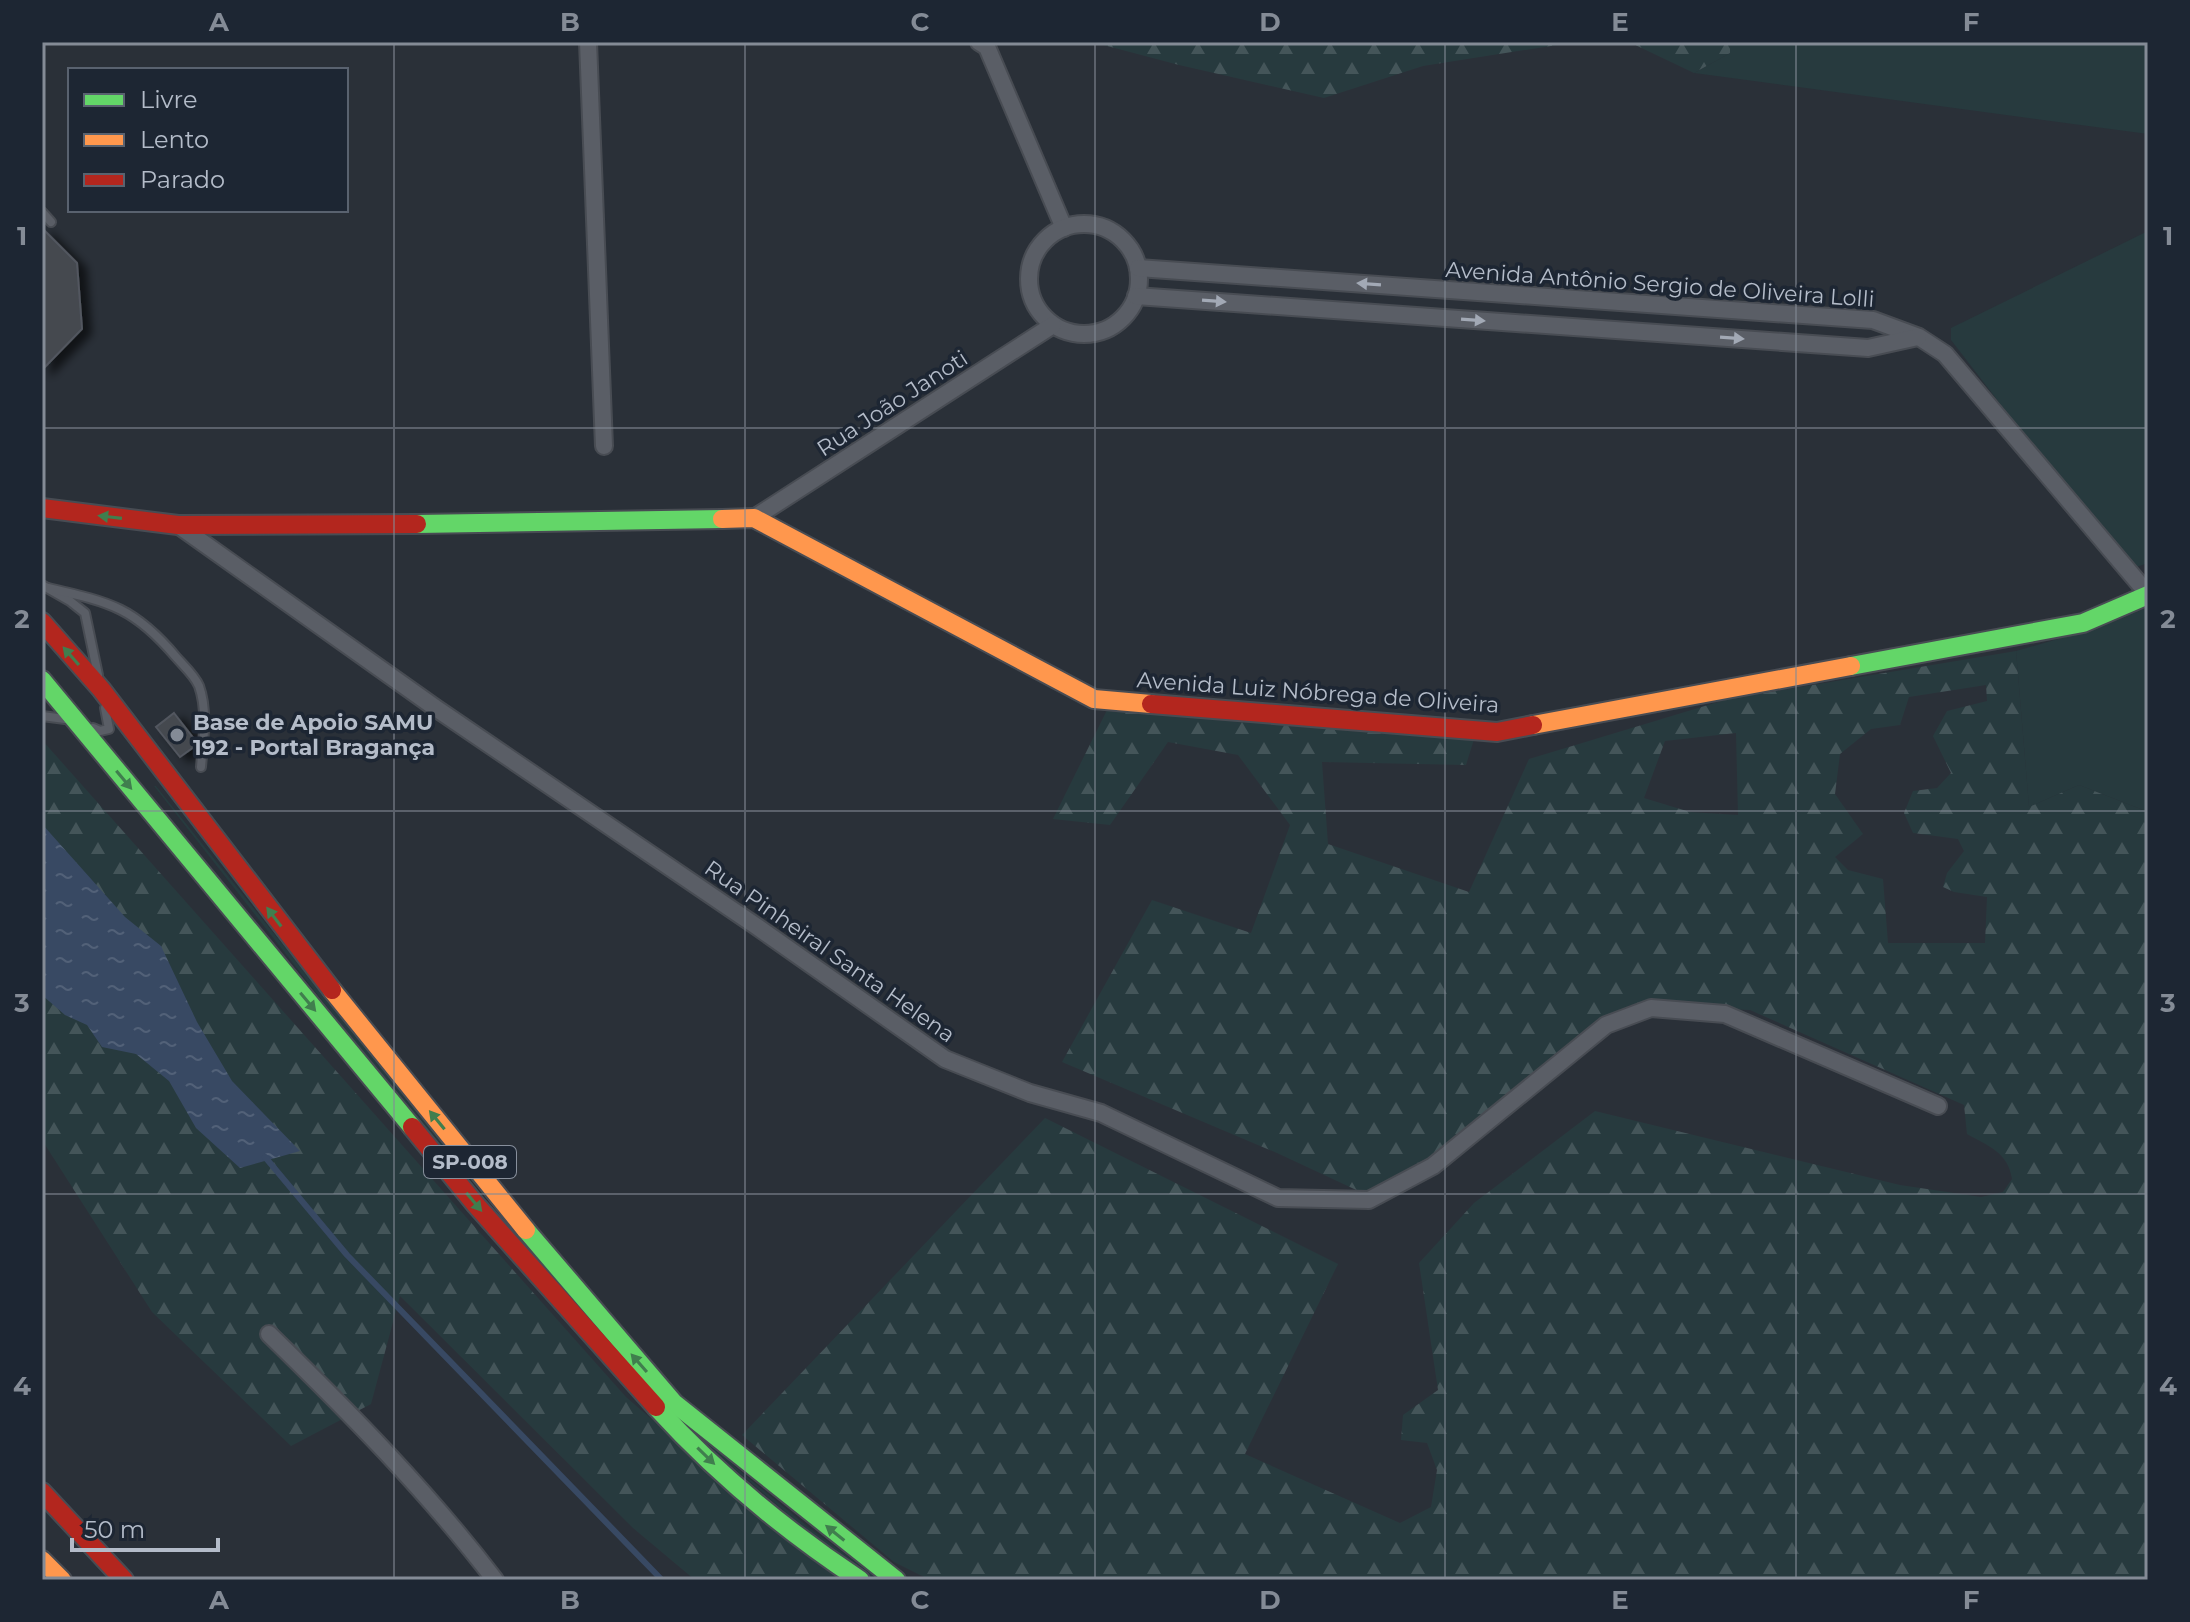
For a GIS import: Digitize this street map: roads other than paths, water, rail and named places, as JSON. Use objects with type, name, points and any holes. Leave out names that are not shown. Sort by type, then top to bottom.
[{"type":"main road","points":[[42,508],[178,525],[594,523],[754,518]]},
{"type":"main road","name":"Avenida Luiz Nóbrega de Oliveira","points":[[754,518],[1094,699],[1497,732],[2083,623],[2148,594]]},
{"type":"main road","name":"SP-008","points":[[42,622],[101,689],[281,926],[555,1267],[674,1403],[896,1580]]},
{"type":"main road","name":"SP-008","points":[[42,680],[476,1205],[659,1411],[800,1540],[860,1580]]},
{"type":"main road","points":[[42,1492],[124,1580]]},
{"type":"street","points":[[588,42],[604,446]]},
{"type":"street","points":[[979,42],[987,47],[1064,228]]},
{"type":"street","points":[[1083,224],[1101,227],[1118,236],[1131,250],[1138,268],[1136,296],[1121,320],[1105,330],[1086,334],[1069,332],[1053,325],[1032,299],[1030,265],[1049,236],[1064,228],[1083,224]]},
{"type":"street","name":"Avenida Antônio Sergio de Oliveira Lolli","points":[[1138,268],[1873,320],[1919,337],[1945,354],[2148,594]]},
{"type":"street","points":[[1136,296],[1868,348],[1919,337]]},
{"type":"street","name":"Rua João Janoti","points":[[754,518],[1053,325]]},
{"type":"street","name":"Rua Pinheiral Santa Helena","points":[[178,525],[437,709],[945,1059],[1030,1093],[1101,1113],[1278,1198],[1369,1200],[1433,1166],[1606,1025],[1651,1008],[1725,1014],[1938,1106]]},
{"type":"street","points":[[269,1334],[371,1434],[495,1580]]},
{"type":"lane","points":[[42,212],[51,222]]},
{"type":"lane","points":[[45,586],[93,598],[124,610],[156,634],[199,685],[204,724],[201,767]]},
{"type":"lane","points":[[45,586],[85,613]]},
{"type":"lane","points":[[42,716],[74,720],[100,731],[109,729],[84,607],[93,598]]},
{"type":"water","points":[[42,824],[125,917],[161,946],[197,1022],[232,1081],[300,1151],[240,1168],[196,1128],[169,1081],[136,1054],[102,1047],[87,1025],[65,1015],[42,995]]},
{"type":"waterway","points":[[265,1157],[347,1255],[662,1580]]},
{"type":"place","name":"Base de Apoio SAMU 192 - Portal Bragança","points":[[177,735]]}]
